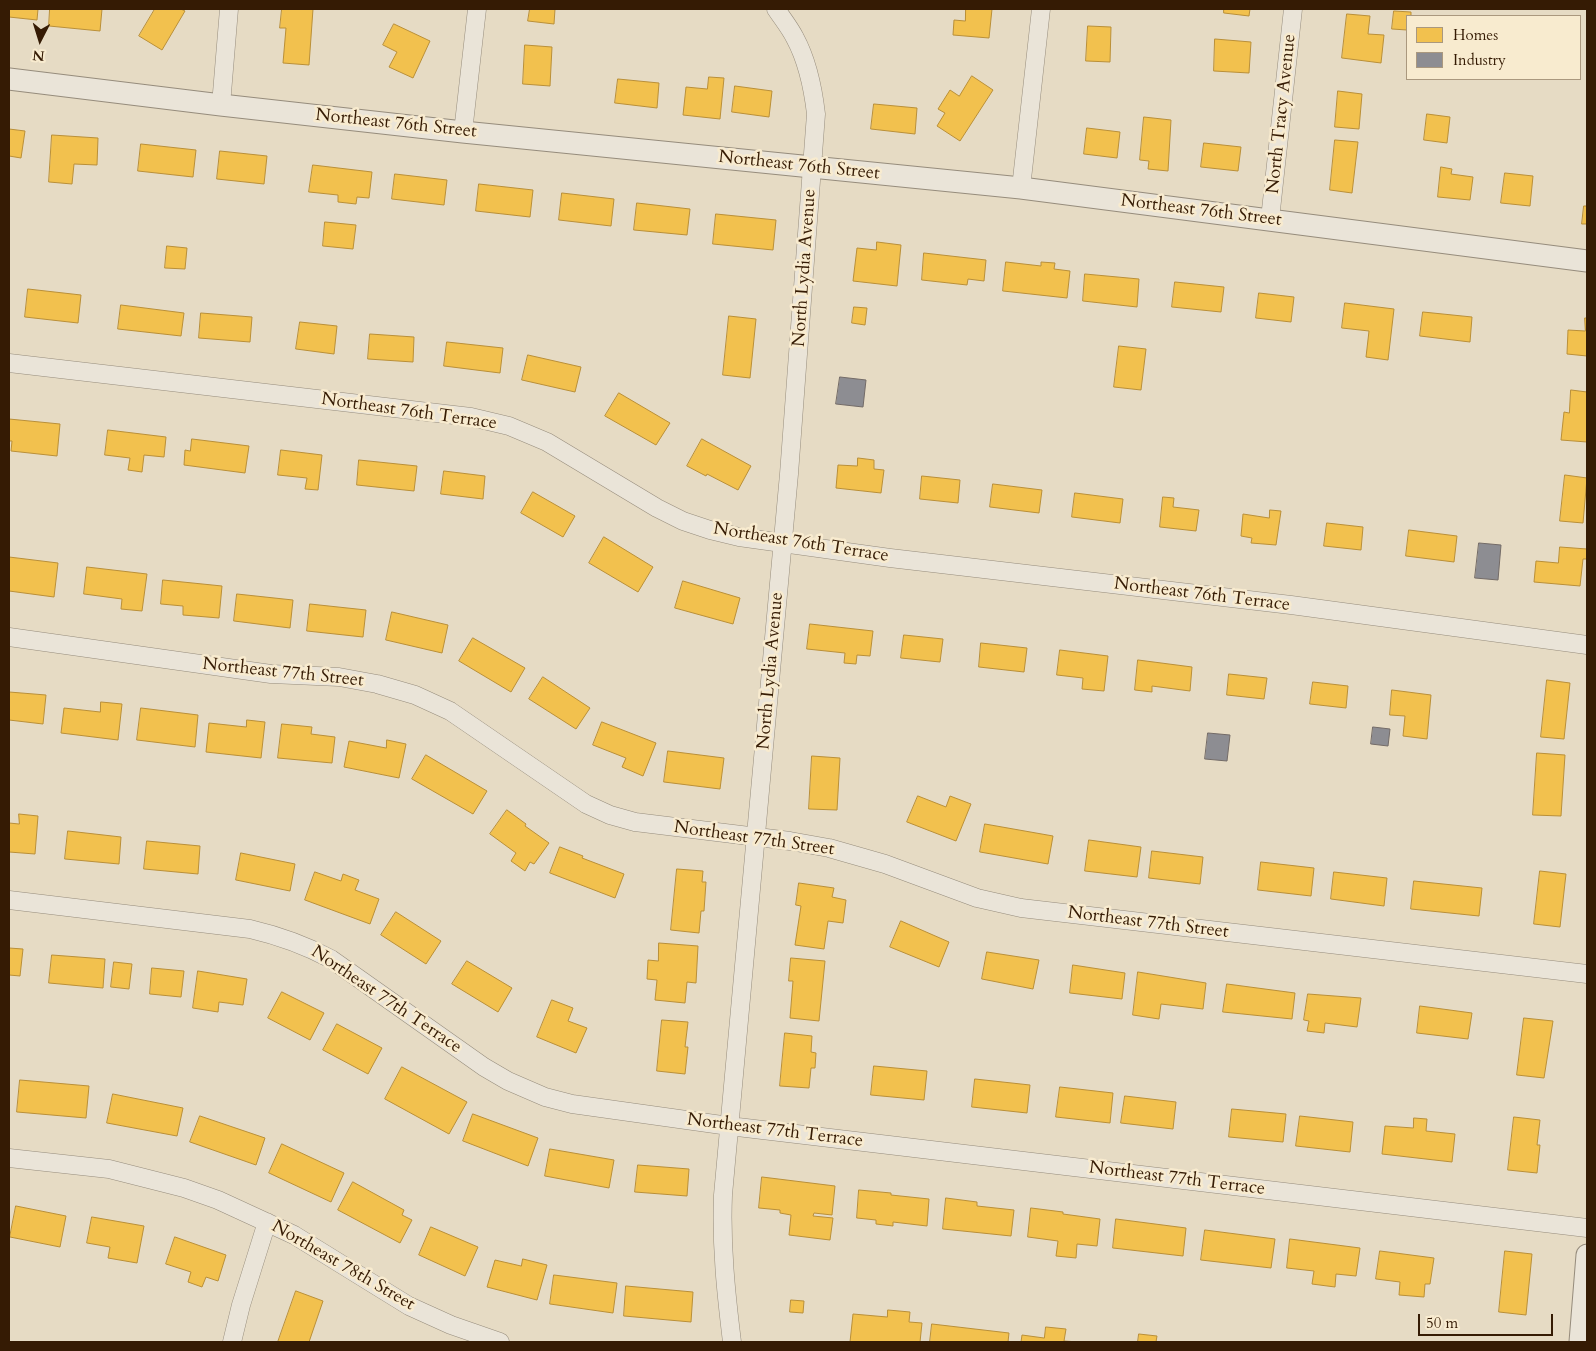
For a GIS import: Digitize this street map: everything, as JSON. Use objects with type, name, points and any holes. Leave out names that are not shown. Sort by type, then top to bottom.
[{"type":"street","points":[[221,105],[229,9]]},
{"type":"street","points":[[463,132],[477,9]]},
{"type":"street","name":"North Lydia Avenue","points":[[732,1342],[725,1284],[722,1231],[723,1195],[783,543],[816,114],[813,87],[796,38],[776,9]]},
{"type":"street","points":[[1021,188],[1041,9]]},
{"type":"street","name":"North Tracy Avenue","points":[[1270,219],[1293,9]]},
{"type":"street","name":"Northeast 76th Street","points":[[9,79],[463,132],[1021,188],[1587,261]]},
{"type":"street","name":"Northeast 76th Terrace","points":[[9,363],[471,417],[509,426],[546,442],[657,508],[683,521],[739,537],[965,567],[1292,605],[1587,646]]},
{"type":"street","name":"Northeast 77th Street","points":[[9,637],[271,674],[339,676],[377,684],[414,696],[450,711],[586,804],[610,816],[635,822],[756,836],[829,848],[886,864],[977,898],[1020,908],[1587,974]]},
{"type":"street","name":"Northeast 77th Terrace","points":[[9,900],[278,935],[305,945],[331,959],[484,1067],[508,1081],[545,1097],[572,1104],[729,1126],[1587,1228]]},
{"type":"street","name":"Northeast 78th Street","points":[[9,1158],[109,1169],[132,1173],[184,1188],[294,1235],[409,1306],[451,1325],[500,1342]]},
{"type":"street","points":[[232,1342],[241,1305],[267,1222]]},
{"type":"street","points":[[1580,1342],[1587,1255]]},
{"type":"building: Homes","points":[[9,9],[38,9],[37,20],[9,17]]},
{"type":"building: Homes","points":[[50,9],[102,9],[100,31],[49,26]]},
{"type":"building: Homes","points":[[155,9],[181,9],[185,11],[162,50],[139,36]]},
{"type":"building: Homes","points":[[282,9],[313,9],[309,65],[283,63],[286,28],[280,28]]},
{"type":"building: Homes","points":[[530,9],[555,9],[554,24],[528,21]]},
{"type":"building: Homes","points":[[966,9],[992,9],[989,38],[953,35],[954,20],[965,21]]},
{"type":"building: Homes","points":[[1224,9],[1250,9],[1249,16],[1224,13]]},
{"type":"building: Homes","points":[[1394,11],[1411,12],[1411,15],[1406,15],[1406,30],[1392,29]]},
{"type":"building: Homes","points":[[1347,14],[1370,16],[1368,34],[1384,35],[1381,63],[1342,58]]},
{"type":"building: Homes","points":[[394,24],[430,41],[413,78],[389,67],[397,52],[383,45]]},
{"type":"building: Homes","points":[[1088,26],[1111,27],[1110,62],[1086,61]]},
{"type":"building: Homes","points":[[1215,39],[1251,42],[1249,73],[1214,71]]},
{"type":"building: Homes","points":[[525,45],[552,47],[550,86],[523,84]]},
{"type":"building: Homes","points":[[972,76],[993,90],[960,141],[937,126],[945,113],[938,109],[950,90],[959,96]]},
{"type":"building: Homes","points":[[709,77],[724,78],[720,119],[683,115],[686,87],[707,89]]},
{"type":"building: Homes","points":[[618,79],[659,83],[657,108],[615,103]]},
{"type":"building: Homes","points":[[735,86],[772,91],[769,117],[732,112]]},
{"type":"building: Homes","points":[[1338,91],[1362,94],[1359,129],[1335,127]]},
{"type":"building: Homes","points":[[874,104],[917,108],[915,134],[871,129]]},
{"type":"building: Homes","points":[[1427,114],[1450,117],[1447,143],[1424,140]]},
{"type":"building: Homes","points":[[1144,117],[1171,120],[1168,171],[1148,169],[1149,161],[1140,160]]},
{"type":"building: Homes","points":[[1087,128],[1120,132],[1117,158],[1084,154]]},
{"type":"building: Homes","points":[[9,129],[25,131],[21,158],[9,156]]},
{"type":"building: Homes","points":[[52,135],[98,138],[97,165],[74,164],[72,184],[49,182]]},
{"type":"building: Homes","points":[[1335,140],[1358,142],[1352,193],[1330,190]]},
{"type":"building: Homes","points":[[1204,143],[1241,147],[1238,171],[1201,167]]},
{"type":"building: Homes","points":[[141,144],[196,150],[193,177],[138,171]]},
{"type":"building: Homes","points":[[220,151],[267,156],[264,184],[217,179]]},
{"type":"building: Homes","points":[[313,165],[372,172],[369,198],[357,197],[356,204],[338,202],[338,195],[309,192]]},
{"type":"building: Homes","points":[[1441,167],[1452,169],[1451,174],[1473,177],[1470,200],[1438,197]]},
{"type":"building: Homes","points":[[1505,173],[1533,176],[1530,206],[1501,203]]},
{"type":"building: Homes","points":[[395,174],[447,180],[444,205],[392,199]]},
{"type":"building: Homes","points":[[479,184],[533,190],[530,217],[476,211]]},
{"type":"building: Homes","points":[[562,193],[614,199],[611,226],[559,220]]},
{"type":"building: Homes","points":[[637,203],[690,209],[687,235],[634,230]]},
{"type":"building: Homes","points":[[1584,206],[1587,206],[1587,224],[1582,224]]},
{"type":"building: Homes","points":[[716,214],[776,220],[773,250],[713,244]]},
{"type":"building: Homes","points":[[325,222],[356,225],[353,249],[323,246]]},
{"type":"building: Homes","points":[[877,242],[901,245],[897,286],[853,281],[857,248],[876,250]]},
{"type":"building: Homes","points":[[167,246],[187,248],[185,269],[165,268]]},
{"type":"building: Homes","points":[[924,253],[986,260],[984,281],[968,279],[967,285],[922,280]]},
{"type":"building: Homes","points":[[1006,262],[1041,266],[1041,262],[1055,263],[1054,269],[1070,271],[1067,298],[1003,291]]},
{"type":"building: Homes","points":[[1085,274],[1139,279],[1137,307],[1083,301]]},
{"type":"building: Homes","points":[[1175,282],[1224,287],[1221,312],[1172,307]]},
{"type":"building: Homes","points":[[28,289],[81,295],[78,323],[25,317]]},
{"type":"building: Homes","points":[[1259,293],[1294,297],[1291,322],[1256,318]]},
{"type":"building: Homes","points":[[1345,303],[1394,309],[1388,360],[1366,357],[1369,331],[1342,328]]},
{"type":"building: Homes","points":[[121,305],[184,313],[181,336],[118,329]]},
{"type":"building: Homes","points":[[854,307],[867,308],[865,325],[852,323]]},
{"type":"building: Homes","points":[[1423,312],[1472,317],[1470,342],[1420,336]]},
{"type":"building: Homes","points":[[201,313],[252,317],[250,342],[199,338]]},
{"type":"building: Homes","points":[[729,316],[756,319],[750,378],[723,375]]},
{"type":"building: Homes","points":[[1585,318],[1587,318],[1587,356],[1567,354],[1568,330],[1585,331]]},
{"type":"building: Homes","points":[[300,322],[337,326],[334,354],[296,349]]},
{"type":"building: Homes","points":[[370,334],[414,337],[413,362],[368,359]]},
{"type":"building: Homes","points":[[447,342],[503,348],[500,373],[444,366]]},
{"type":"building: Homes","points":[[1119,346],[1146,349],[1141,390],[1114,387]]},
{"type":"building: Homes","points":[[528,355],[581,367],[575,392],[522,380]]},
{"type":"building: Homes","points":[[1571,390],[1587,392],[1587,442],[1561,440],[1564,412],[1569,413]]},
{"type":"building: Homes","points":[[619,393],[670,423],[656,445],[605,416]]},
{"type":"building: Homes","points":[[9,419],[60,424],[57,456],[11,451],[12,441],[9,441]]},
{"type":"building: Homes","points":[[108,430],[166,437],[164,457],[144,455],[142,472],[128,470],[130,458],[105,455]]},
{"type":"building: Homes","points":[[192,439],[249,446],[245,473],[184,465],[185,450],[190,451]]},
{"type":"building: Homes","points":[[702,439],[751,466],[738,490],[687,466]]},
{"type":"building: Homes","points":[[281,450],[322,455],[318,490],[305,489],[307,478],[278,475]]},
{"type":"building: Homes","points":[[858,458],[874,460],[874,469],[884,470],[881,493],[836,488],[838,465],[857,466]]},
{"type":"building: Homes","points":[[359,460],[417,466],[414,491],[357,485]]},
{"type":"building: Homes","points":[[444,471],[485,476],[483,499],[441,494]]},
{"type":"building: Homes","points":[[1565,475],[1587,478],[1583,523],[1560,521]]},
{"type":"building: Homes","points":[[922,476],[960,480],[958,503],[920,499]]},
{"type":"building: Homes","points":[[993,484],[1042,490],[1039,513],[990,507]]},
{"type":"building: Homes","points":[[533,492],[575,516],[563,537],[521,513]]},
{"type":"building: Homes","points":[[1075,493],[1123,499],[1120,523],[1072,517]]},
{"type":"building: Homes","points":[[1163,497],[1174,498],[1173,507],[1199,510],[1196,531],[1160,527]]},
{"type":"building: Homes","points":[[1270,510],[1281,511],[1276,545],[1251,543],[1252,538],[1241,536],[1243,514],[1269,518]]},
{"type":"building: Homes","points":[[1327,523],[1363,527],[1361,550],[1324,546]]},
{"type":"building: Homes","points":[[1409,530],[1457,536],[1454,562],[1406,556]]},
{"type":"building: Homes","points":[[604,537],[653,567],[638,592],[589,563]]},
{"type":"building: Homes","points":[[1560,547],[1587,549],[1587,559],[1583,559],[1580,586],[1534,582],[1536,561],[1558,563]]},
{"type":"building: Homes","points":[[9,557],[58,563],[54,597],[9,591]]},
{"type":"building: Homes","points":[[87,567],[147,574],[142,611],[121,609],[122,599],[84,594]]},
{"type":"building: Homes","points":[[163,580],[222,586],[219,618],[183,615],[183,606],[161,604]]},
{"type":"building: Homes","points":[[683,581],[740,598],[733,624],[675,608]]},
{"type":"building: Homes","points":[[237,594],[293,600],[290,628],[234,621]]},
{"type":"building: Homes","points":[[310,604],[366,610],[363,637],[307,631]]},
{"type":"building: Homes","points":[[392,612],[448,625],[442,653],[386,640]]},
{"type":"building: Homes","points":[[810,624],[873,631],[870,656],[857,655],[856,664],[844,663],[845,653],[807,649]]},
{"type":"building: Homes","points":[[904,635],[943,639],[940,662],[901,658]]},
{"type":"building: Homes","points":[[473,638],[525,668],[511,692],[459,661]]},
{"type":"building: Homes","points":[[981,643],[1027,648],[1024,672],[979,667]]},
{"type":"building: Homes","points":[[1060,650],[1108,656],[1104,691],[1082,689],[1083,678],[1057,675]]},
{"type":"building: Homes","points":[[1138,660],[1192,667],[1190,691],[1152,686],[1152,692],[1135,690]]},
{"type":"building: Homes","points":[[1229,674],[1267,678],[1264,699],[1227,695]]},
{"type":"building: Homes","points":[[543,677],[590,708],[576,729],[529,699]]},
{"type":"building: Homes","points":[[1547,680],[1570,683],[1564,739],[1541,737]]},
{"type":"building: Homes","points":[[1313,682],[1348,686],[1346,708],[1310,704]]},
{"type":"building: Homes","points":[[1392,690],[1431,695],[1427,739],[1403,736],[1405,716],[1390,715]]},
{"type":"building: Homes","points":[[9,692],[46,695],[43,724],[9,720]]},
{"type":"building: Homes","points":[[101,702],[122,704],[118,740],[61,733],[64,708],[100,712]]},
{"type":"building: Homes","points":[[141,708],[198,715],[195,747],[137,740]]},
{"type":"building: Homes","points":[[247,720],[265,722],[261,758],[206,752],[209,723],[246,727]]},
{"type":"building: Homes","points":[[602,722],[656,743],[643,776],[622,767],[626,758],[593,745]]},
{"type":"building: Homes","points":[[282,724],[312,727],[311,734],[335,737],[332,763],[278,758]]},
{"type":"building: Homes","points":[[387,740],[406,744],[399,778],[344,767],[349,741],[386,748]]},
{"type":"building: Homes","points":[[668,751],[724,758],[720,789],[664,782]]},
{"type":"building: Homes","points":[[1537,753],[1565,755],[1561,816],[1533,815]]},
{"type":"building: Homes","points":[[426,755],[487,791],[473,814],[412,779]]},
{"type":"building: Homes","points":[[812,756],[840,758],[837,810],[809,809]]},
{"type":"building: Homes","points":[[918,796],[946,807],[950,796],[971,804],[956,841],[907,822]]},
{"type":"building: Homes","points":[[507,810],[549,843],[534,864],[530,862],[525,871],[511,861],[516,853],[490,834]]},
{"type":"building: Homes","points":[[19,814],[38,816],[35,854],[9,852],[9,823],[19,824]]},
{"type":"building: Homes","points":[[985,824],[1053,836],[1048,864],[980,852]]},
{"type":"building: Homes","points":[[68,831],[121,837],[119,864],[65,859]]},
{"type":"building: Homes","points":[[1089,840],[1141,847],[1137,877],[1085,871]]},
{"type":"building: Homes","points":[[147,841],[200,846],[198,874],[144,869]]},
{"type":"building: Homes","points":[[560,847],[583,856],[582,858],[624,874],[615,898],[550,873]]},
{"type":"building: Homes","points":[[1152,851],[1203,857],[1200,884],[1149,878]]},
{"type":"building: Homes","points":[[241,853],[295,864],[290,891],[236,880]]},
{"type":"building: Homes","points":[[1261,862],[1314,868],[1311,896],[1258,890]]},
{"type":"building: Homes","points":[[677,869],[703,871],[702,882],[706,882],[704,911],[701,911],[699,933],[671,930]]},
{"type":"building: Homes","points":[[1540,871],[1566,874],[1560,927],[1534,924]]},
{"type":"building: Homes","points":[[315,872],[341,881],[343,874],[359,880],[355,890],[379,899],[370,924],[305,900]]},
{"type":"building: Homes","points":[[1334,872],[1387,878],[1384,906],[1331,899]]},
{"type":"building: Homes","points":[[1414,881],[1482,888],[1479,916],[1411,909]]},
{"type":"building: Homes","points":[[799,883],[834,888],[832,897],[846,900],[843,923],[828,921],[824,949],[795,945],[801,906],[796,905]]},
{"type":"building: Homes","points":[[396,912],[441,941],[426,964],[381,935]]},
{"type":"building: Homes","points":[[901,921],[949,942],[939,967],[890,947]]},
{"type":"building: Homes","points":[[659,943],[698,946],[696,983],[687,982],[685,1003],[655,1000],[657,980],[647,979],[648,960],[658,961]]},
{"type":"building: Homes","points":[[9,948],[23,949],[20,976],[9,975]]},
{"type":"building: Homes","points":[[987,952],[1039,960],[1033,989],[982,979]]},
{"type":"building: Homes","points":[[52,955],[105,959],[103,988],[49,983]]},
{"type":"building: Homes","points":[[791,958],[825,961],[819,1021],[790,1018],[793,981],[789,981]]},
{"type":"building: Homes","points":[[467,961],[512,988],[498,1012],[452,984]]},
{"type":"building: Homes","points":[[114,962],[132,964],[129,989],[111,987]]},
{"type":"building: Homes","points":[[1073,965],[1125,973],[1122,999],[1070,993]]},
{"type":"building: Homes","points":[[152,968],[184,971],[181,997],[150,994]]},
{"type":"building: Homes","points":[[198,971],[247,979],[243,1005],[219,1002],[218,1012],[193,1008]]},
{"type":"building: Homes","points":[[1138,972],[1206,983],[1203,1009],[1161,1004],[1159,1019],[1133,1015]]},
{"type":"building: Homes","points":[[1227,984],[1295,993],[1292,1019],[1223,1012]]},
{"type":"building: Homes","points":[[282,992],[324,1013],[310,1040],[268,1018]]},
{"type":"building: Homes","points":[[1308,994],[1361,998],[1357,1027],[1325,1023],[1324,1033],[1307,1031],[1309,1021],[1304,1020]]},
{"type":"building: Homes","points":[[552,1000],[573,1008],[568,1021],[587,1028],[576,1053],[537,1037]]},
{"type":"building: Homes","points":[[1420,1006],[1472,1013],[1468,1039],[1417,1033]]},
{"type":"building: Homes","points":[[1524,1018],[1553,1021],[1544,1078],[1517,1075]]},
{"type":"building: Homes","points":[[662,1020],[688,1022],[685,1047],[688,1047],[685,1074],[657,1071]]},
{"type":"building: Homes","points":[[337,1024],[382,1048],[368,1074],[323,1050]]},
{"type":"building: Homes","points":[[785,1033],[812,1036],[811,1052],[816,1053],[815,1068],[811,1068],[809,1088],[780,1086]]},
{"type":"building: Homes","points":[[874,1066],[927,1071],[924,1100],[871,1095]]},
{"type":"building: Homes","points":[[402,1067],[467,1102],[449,1134],[385,1099]]},
{"type":"building: Homes","points":[[975,1079],[1030,1085],[1027,1113],[972,1107]]},
{"type":"building: Homes","points":[[20,1080],[89,1086],[86,1118],[17,1112]]},
{"type":"building: Homes","points":[[1060,1087],[1113,1093],[1110,1123],[1056,1117]]},
{"type":"building: Homes","points":[[113,1094],[183,1108],[177,1136],[107,1123]]},
{"type":"building: Homes","points":[[1125,1096],[1176,1102],[1173,1129],[1121,1123]]},
{"type":"building: Homes","points":[[1232,1109],[1286,1114],[1283,1142],[1229,1137]]},
{"type":"building: Homes","points":[[473,1114],[538,1138],[528,1166],[463,1141]]},
{"type":"building: Homes","points":[[200,1116],[265,1138],[256,1165],[190,1142]]},
{"type":"building: Homes","points":[[1300,1116],[1353,1122],[1350,1152],[1296,1146]]},
{"type":"building: Homes","points":[[1514,1117],[1540,1120],[1537,1145],[1540,1145],[1537,1173],[1508,1170]]},
{"type":"building: Homes","points":[[1414,1118],[1427,1119],[1426,1131],[1455,1134],[1452,1162],[1382,1154],[1385,1126],[1413,1128]]},
{"type":"building: Homes","points":[[282,1144],[344,1173],[331,1202],[269,1173]]},
{"type":"building: Homes","points":[[550,1149],[614,1160],[609,1188],[545,1176]]},
{"type":"building: Homes","points":[[638,1165],[689,1169],[687,1196],[635,1192]]},
{"type":"building: Homes","points":[[762,1177],[835,1186],[832,1215],[814,1213],[813,1216],[833,1218],[830,1240],[789,1235],[791,1215],[780,1213],[780,1210],[759,1208]]},
{"type":"building: Homes","points":[[353,1182],[404,1210],[402,1215],[412,1220],[400,1243],[338,1210]]},
{"type":"building: Homes","points":[[859,1190],[929,1199],[927,1226],[893,1222],[893,1226],[876,1224],[876,1220],[857,1218]]},
{"type":"building: Homes","points":[[946,1198],[977,1202],[977,1206],[1014,1210],[1011,1236],[943,1229]]},
{"type":"building: Homes","points":[[16,1206],[66,1216],[60,1247],[10,1237]]},
{"type":"building: Homes","points":[[1031,1208],[1100,1219],[1097,1246],[1077,1244],[1076,1258],[1056,1256],[1058,1241],[1028,1237]]},
{"type":"building: Homes","points":[[92,1217],[144,1226],[137,1263],[108,1258],[110,1247],[87,1243]]},
{"type":"building: Homes","points":[[1116,1219],[1186,1228],[1183,1256],[1113,1248]]},
{"type":"building: Homes","points":[[431,1227],[478,1247],[465,1276],[419,1255]]},
{"type":"building: Homes","points":[[1205,1230],[1275,1239],[1271,1268],[1201,1260]]},
{"type":"building: Homes","points":[[175,1237],[226,1255],[218,1281],[206,1277],[202,1287],[188,1282],[191,1272],[166,1264]]},
{"type":"building: Homes","points":[[1290,1239],[1360,1248],[1356,1276],[1336,1274],[1335,1287],[1312,1284],[1314,1271],[1287,1268]]},
{"type":"building: Homes","points":[[1380,1251],[1434,1258],[1430,1284],[1425,1284],[1424,1297],[1399,1295],[1400,1282],[1376,1279]]},
{"type":"building: Homes","points":[[1505,1251],[1532,1254],[1526,1315],[1499,1312]]},
{"type":"building: Homes","points":[[523,1259],[547,1265],[537,1300],[487,1287],[495,1260],[521,1266]]},
{"type":"building: Homes","points":[[554,1275],[617,1283],[613,1313],[550,1304]]},
{"type":"building: Homes","points":[[626,1286],[693,1292],[691,1322],[624,1316]]},
{"type":"building: Homes","points":[[296,1291],[323,1301],[309,1342],[278,1342]]},
{"type":"building: Homes","points":[[791,1300],[804,1301],[803,1313],[790,1312]]},
{"type":"building: Homes","points":[[888,1310],[910,1312],[909,1322],[922,1323],[920,1342],[850,1342],[853,1314],[887,1317]]},
{"type":"building: Homes","points":[[932,1324],[1009,1333],[1008,1342],[930,1342]]},
{"type":"building: Homes","points":[[1046,1327],[1066,1329],[1064,1341],[1079,1342],[1021,1342],[1022,1335],[1044,1338]]},
{"type":"building: Homes","points":[[1139,1334],[1157,1336],[1156,1342],[1138,1342]]},
{"type":"building: Industry","points":[[840,377],[866,380],[863,407],[836,404]]},
{"type":"building: Industry","points":[[1479,543],[1501,545],[1498,580],[1475,578]]},
{"type":"building: Industry","points":[[1373,727],[1390,729],[1388,746],[1371,744]]},
{"type":"building: Industry","points":[[1208,733],[1230,735],[1227,761],[1205,759]]}]
